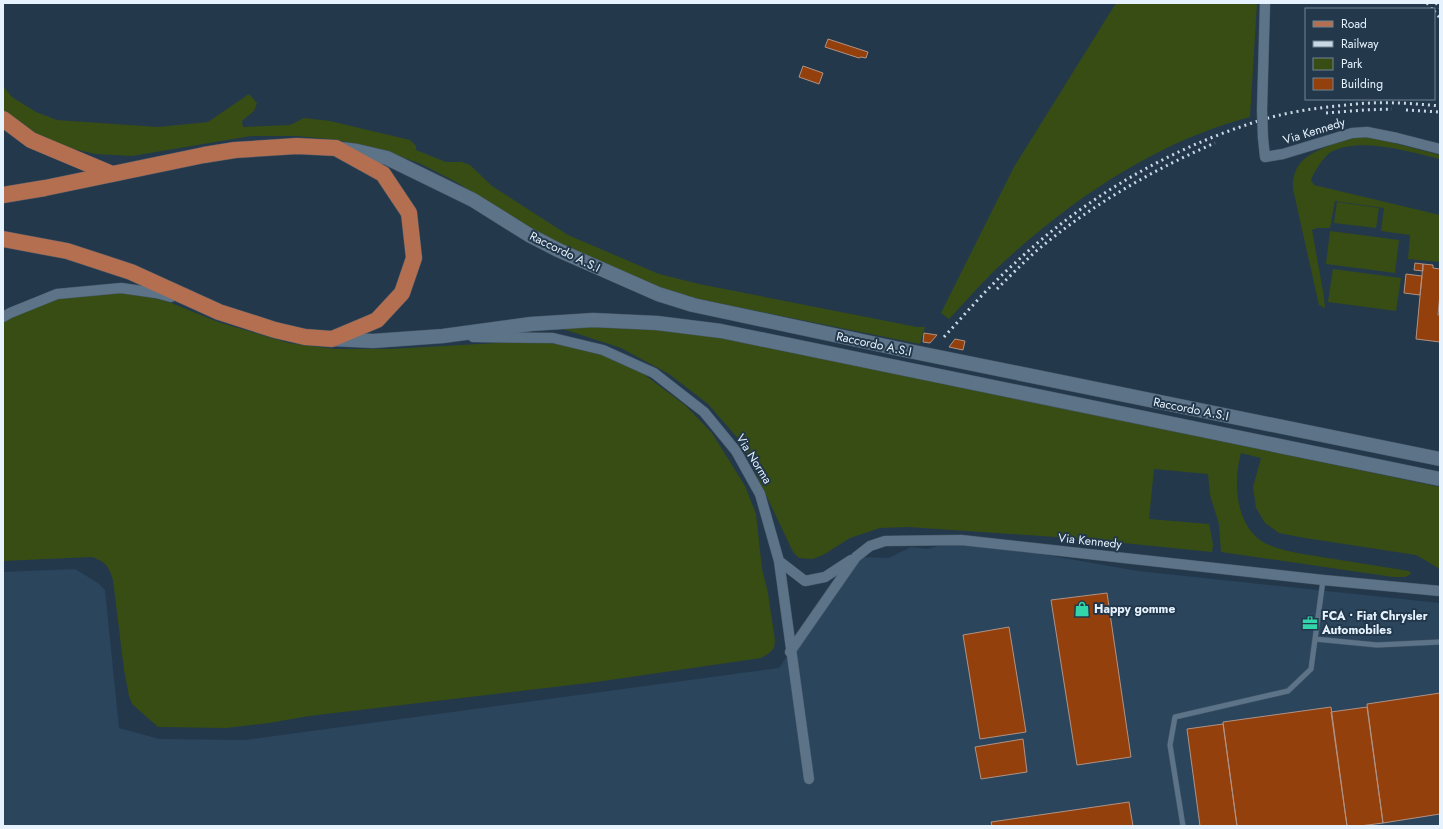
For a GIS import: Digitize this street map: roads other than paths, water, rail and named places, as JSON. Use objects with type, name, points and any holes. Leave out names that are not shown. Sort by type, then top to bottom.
[{"type":"main road","points":[[3,119],[30,140],[112,174]]},
{"type":"main road","points":[[3,195],[235,150],[297,146],[336,148],[383,174],[409,213],[414,258],[402,293],[377,320],[332,339],[305,337],[290,334],[219,312],[130,272],[66,251],[3,239]]},
{"type":"street","name":"Via Kennedy","points":[[1265,3],[1262,110],[1265,157],[1283,154],[1352,132],[1367,132],[1389,136],[1440,149]]},
{"type":"street","name":"Raccordo A.S.I","points":[[336,148],[387,158],[473,200],[529,235],[558,250],[658,294],[693,305],[909,351],[1440,459]]},
{"type":"street","points":[[3,317],[57,294],[121,288],[156,293],[219,312]]},
{"type":"street","name":"Raccordo A.S.I","points":[[332,339],[373,341],[443,336],[530,324],[593,320],[657,323],[721,330],[1440,479]]},
{"type":"street","name":"Via Norma","points":[[443,336],[553,338],[603,350],[654,373],[704,412],[736,451],[760,494],[778,561],[809,780]]},
{"type":"street","name":"Via Kennedy","points":[[790,652],[856,557],[870,546],[885,541],[961,540],[1323,580],[1440,591]]},
{"type":"street","points":[[778,561],[805,581],[825,577],[856,557]]},
{"type":"lane","points":[[1183,826],[1170,744],[1175,717],[1288,691],[1311,669],[1323,580]]},
{"type":"lane","points":[[1315,638],[1377,645],[1440,642]]},
{"type":"railway","points":[[1427,3],[1431,8]]},
{"type":"railway","points":[[1436,3],[1440,8]]},
{"type":"railway","points":[[1435,12],[1440,18]]},
{"type":"railway","points":[[944,337],[978,299],[1040,240],[1095,199],[1124,181],[1185,149],[1217,135],[1249,124],[1310,109],[1370,103],[1405,103],[1440,106]]},
{"type":"railway","points":[[1326,113],[1392,109]]},
{"type":"railway","points":[[1406,110],[1440,112]]},
{"type":"railway","points":[[997,289],[1034,253],[1098,205],[1143,178],[1215,143]]},
{"type":"place","name":"Happy gomme","points":[[1082,609]]},
{"type":"place","name":"FCA • Fiat Chrysler Automobiles","points":[[1310,623]]}]
